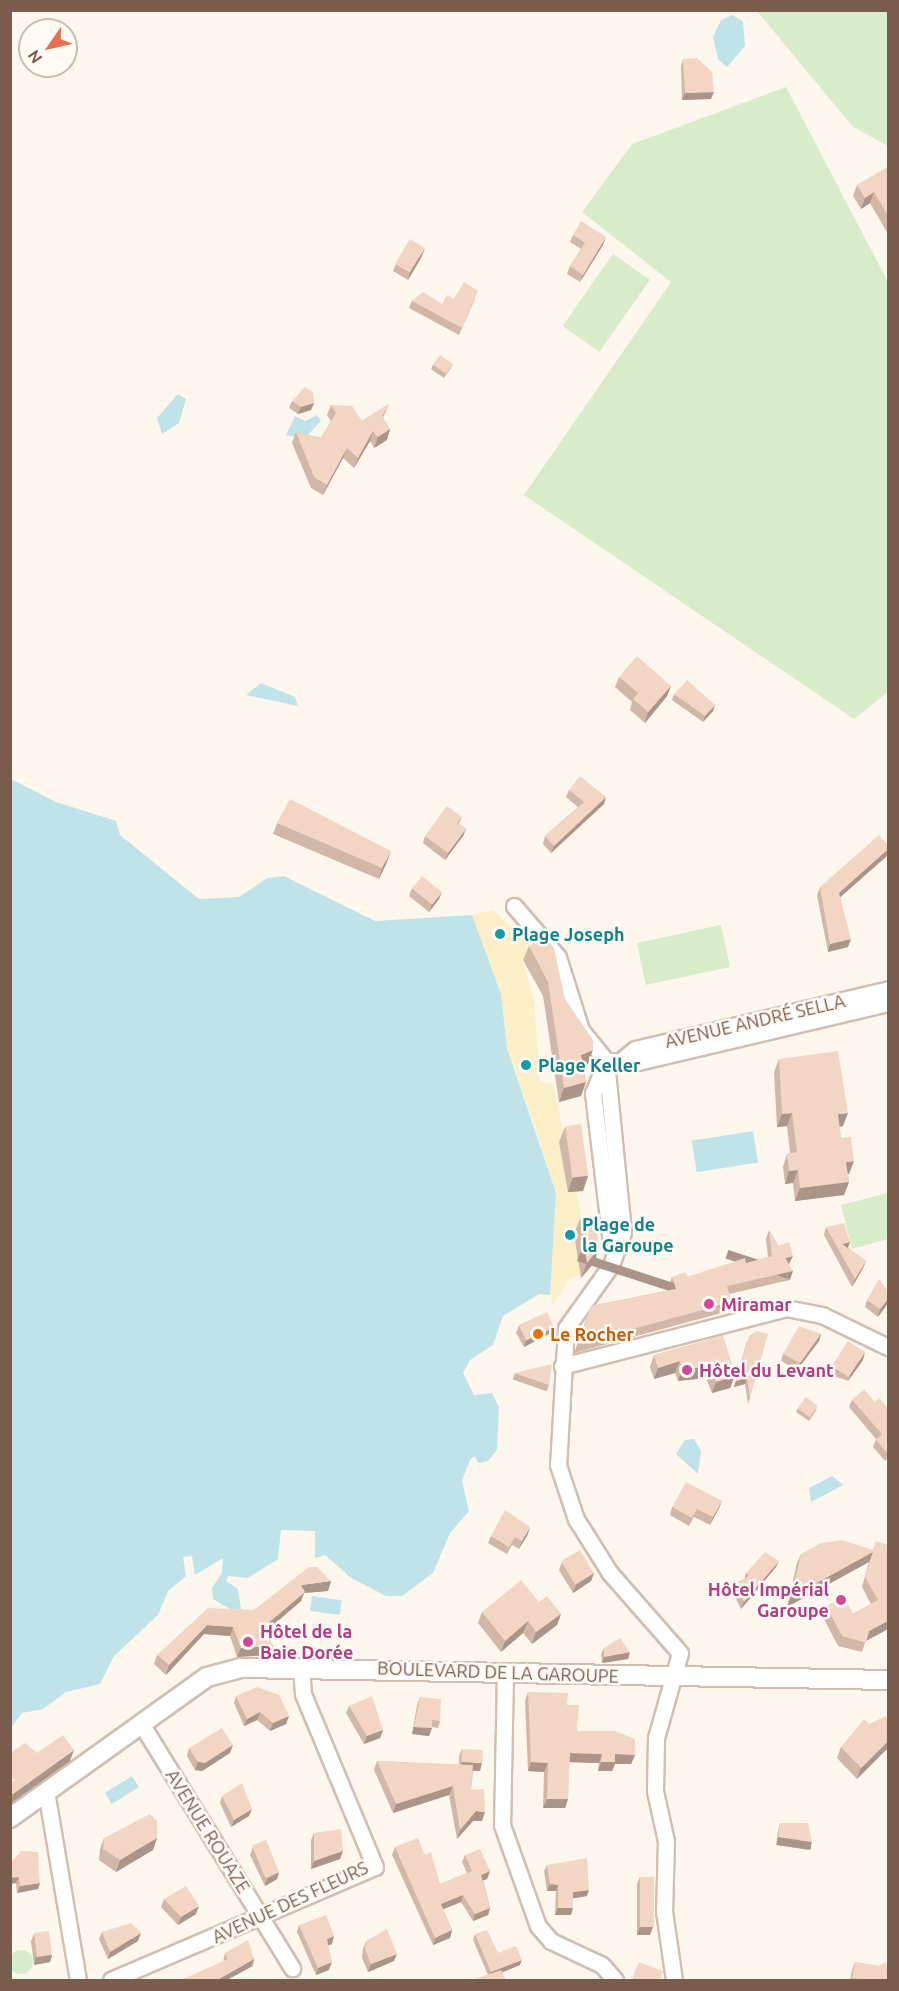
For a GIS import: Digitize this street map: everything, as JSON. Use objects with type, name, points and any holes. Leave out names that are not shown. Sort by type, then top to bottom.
[{"type":"street","points":[[514,906],[558,957],[581,1030],[606,1061],[593,1093],[610,1235],[616,1242],[611,1265],[568,1322],[562,1366],[558,1465],[576,1519],[610,1573],[677,1644],[680,1665],[656,1737],[655,1791],[666,1841],[664,1911],[674,1980]]},
{"type":"street","name":"AVENUE ANDRÉ SELLA","points":[[624,1059],[635,1049],[888,989]]},
{"type":"street","name":"AVENUE ANDRÉ SELLA","points":[[606,1061],[624,1059],[638,1062],[888,1003]]},
{"type":"street","points":[[562,1366],[786,1308],[822,1315],[888,1347]]},
{"type":"street","name":"BOULEVARD DE LA GAROUPE","points":[[10,1818],[207,1677],[241,1668],[301,1666],[674,1678],[888,1680]]},
{"type":"street","name":"AVENUE DES FLEURS","points":[[111,1980],[375,1867],[303,1694],[301,1666]]},
{"type":"street","points":[[505,1672],[501,1825],[538,1926],[552,1941],[602,1965],[615,1980]]},
{"type":"street","name":"AVENUE ROUAZE","points":[[142,1725],[292,1968]]},
{"type":"street","points":[[46,1791],[78,1980]]},
{"type":"green space","points":[[757,11],[888,11],[888,146],[853,127]]},
{"type":"green space","points":[[786,87],[888,282],[888,692],[854,719],[524,495],[671,282],[582,212],[632,144]]},
{"type":"green space","points":[[613,254],[650,280],[599,352],[563,326]]},
{"type":"green space","points":[[721,925],[730,967],[646,985],[637,943]]},
{"type":"green space","points":[[888,1193],[888,1239],[852,1249],[841,1205]]},
{"type":"green space","points":[[21,1950],[26,1951],[32,1957],[32,1967],[26,1973],[21,1974],[16,1973],[10,1967],[9,1962],[10,1957],[16,1951]]},
{"type":"sand","points":[[493,910],[536,951],[522,959],[534,1000],[540,1082],[553,1084],[582,1219],[588,1272],[570,1279],[552,1306],[541,1144],[507,1048],[501,994],[472,915]]},
{"type":"water","points":[[732,15],[743,21],[745,46],[727,67],[718,59],[713,37],[721,20]]},
{"type":"water","points":[[178,394],[186,399],[179,423],[162,434],[157,418]]},
{"type":"water","points":[[317,415],[321,421],[304,439],[286,435],[295,416],[305,421]]},
{"type":"water","points":[[261,683],[295,697],[298,706],[246,695]]},
{"type":"water","points":[[11,779],[56,802],[116,821],[120,835],[199,899],[239,897],[267,878],[284,876],[375,921],[472,915],[501,994],[507,1048],[556,1193],[550,1295],[539,1294],[503,1316],[493,1345],[470,1360],[463,1373],[474,1395],[492,1393],[499,1407],[497,1450],[488,1461],[479,1463],[474,1456],[470,1460],[462,1481],[469,1511],[450,1533],[433,1573],[402,1596],[386,1596],[351,1578],[325,1555],[315,1558],[315,1531],[281,1530],[278,1559],[248,1578],[228,1576],[226,1581],[238,1589],[241,1609],[230,1609],[213,1599],[212,1588],[222,1573],[223,1558],[195,1575],[192,1556],[183,1557],[186,1576],[168,1591],[158,1615],[114,1656],[100,1684],[66,1692],[43,1709],[22,1713],[11,1728]]},
{"type":"water","points":[[753,1131],[758,1163],[697,1172],[692,1141]]},
{"type":"water","points":[[694,1439],[701,1451],[698,1474],[676,1454],[685,1440]]},
{"type":"water","points":[[832,1476],[843,1485],[811,1502],[809,1488]]},
{"type":"water","points":[[312,1596],[342,1600],[340,1615],[310,1611]]},
{"type":"water","points":[[132,1776],[139,1787],[112,1804],[105,1793]]},
{"type":"building","points":[[697,58],[712,72],[714,92],[685,93],[683,59]]},
{"type":"building","points":[[887,167],[888,216],[874,192],[865,198],[857,185]]},
{"type":"building","points":[[581,221],[606,237],[583,275],[570,266],[585,243],[573,235]]},
{"type":"building","points":[[410,239],[425,248],[410,273],[395,264]]},
{"type":"building","points":[[464,282],[478,291],[462,328],[412,301],[423,292],[442,304],[447,295],[454,299]]},
{"type":"building","points":[[440,355],[453,364],[446,374],[433,365]]},
{"type":"building","points":[[305,387],[313,392],[314,403],[301,407],[292,401]]},
{"type":"building","points":[[389,404],[382,416],[390,429],[378,437],[373,431],[358,458],[347,448],[327,485],[314,477],[296,432],[321,438],[336,413],[331,405],[352,406],[362,421]]},
{"type":"building","points":[[637,656],[671,686],[648,712],[633,699],[638,693],[619,677]]},
{"type":"building","points":[[687,680],[715,705],[705,716],[674,694]]},
{"type":"building","points":[[580,776],[606,797],[554,846],[545,836],[584,802],[569,790]]},
{"type":"building","points":[[290,799],[391,851],[382,868],[277,823]]},
{"type":"building","points":[[447,806],[462,817],[457,823],[466,829],[448,853],[425,836]]},
{"type":"building","points":[[879,835],[888,845],[888,849],[839,893],[851,939],[830,944],[820,887]]},
{"type":"building","points":[[422,876],[442,892],[432,905],[412,888]]},
{"type":"building","points":[[545,937],[554,948],[565,999],[593,1040],[593,1050],[581,1055],[586,1082],[564,1088],[548,982],[529,946]]},
{"type":"building","points":[[838,1051],[848,1113],[838,1114],[841,1138],[851,1137],[854,1161],[846,1162],[849,1182],[800,1188],[798,1170],[789,1171],[787,1154],[797,1152],[792,1113],[782,1114],[779,1059]]},
{"type":"building","points":[[581,1124],[588,1175],[572,1178],[565,1126]]},
{"type":"building","points":[[595,1217],[599,1248],[587,1263],[580,1219]]},
{"type":"building","points":[[844,1223],[850,1242],[842,1244],[866,1261],[855,1279],[826,1227]]},
{"type":"building","points":[[769,1230],[778,1246],[789,1242],[793,1256],[785,1258],[793,1271],[727,1286],[732,1302],[578,1344],[591,1306],[676,1289],[672,1277],[685,1272],[687,1277],[745,1258],[746,1263],[772,1256]]},
{"type":"building","points":[[879,1279],[888,1291],[888,1299],[880,1309],[867,1300]]},
{"type":"building","points":[[547,1312],[554,1327],[526,1341],[519,1325]]},
{"type":"building","points":[[799,1326],[821,1334],[800,1363],[783,1354]]},
{"type":"building","points":[[757,1331],[768,1334],[750,1398],[747,1378],[736,1381],[749,1336]]},
{"type":"building","points":[[723,1336],[735,1376],[716,1382],[710,1367],[682,1369],[680,1361],[658,1368],[654,1355]]},
{"type":"building","points":[[848,1341],[865,1352],[848,1377],[832,1366]]},
{"type":"building","points":[[552,1364],[549,1385],[515,1373]]},
{"type":"building","points":[[864,1389],[875,1402],[879,1398],[888,1408],[888,1454],[876,1440],[882,1434],[852,1400]]},
{"type":"building","points":[[806,1397],[818,1406],[810,1417],[798,1408]]},
{"type":"building","points":[[686,1482],[722,1501],[713,1517],[697,1509],[692,1518],[672,1507]]},
{"type":"building","points":[[505,1510],[530,1527],[522,1541],[515,1537],[509,1547],[491,1536]]},
{"type":"building","points":[[842,1540],[873,1550],[876,1541],[888,1545],[888,1621],[869,1631],[866,1643],[842,1636],[826,1606],[844,1597],[853,1614],[878,1600],[865,1577],[873,1552],[791,1597],[801,1554],[821,1543]]},
{"type":"building","points":[[580,1550],[594,1573],[575,1584],[561,1561]]},
{"type":"building","points":[[765,1552],[779,1561],[744,1602],[734,1584],[749,1576],[746,1573]]},
{"type":"building","points":[[309,1567],[317,1567],[331,1581],[301,1585],[305,1592],[265,1626],[273,1646],[241,1648],[233,1627],[207,1625],[169,1665],[157,1655],[208,1608],[254,1610]]},
{"type":"building","points":[[521,1580],[539,1602],[547,1596],[561,1614],[536,1632],[528,1621],[505,1641],[482,1612]]},
{"type":"building","points":[[620,1638],[630,1652],[604,1657],[604,1648]]},
{"type":"building","points":[[257,1687],[279,1695],[289,1716],[273,1723],[260,1712],[247,1719],[236,1696]]},
{"type":"building","points":[[528,1692],[568,1693],[567,1705],[579,1705],[577,1731],[615,1731],[635,1739],[635,1755],[615,1754],[615,1762],[601,1762],[602,1754],[570,1753],[568,1799],[547,1799],[548,1763],[531,1762]]},
{"type":"building","points":[[372,1696],[383,1730],[367,1736],[349,1706]]},
{"type":"building","points":[[420,1697],[441,1699],[440,1721],[432,1720],[432,1728],[414,1727]]},
{"type":"building","points":[[886,1716],[888,1718],[888,1741],[861,1768],[841,1747],[864,1719],[869,1724]]},
{"type":"building","points":[[222,1728],[233,1745],[205,1763],[198,1762],[189,1748]]},
{"type":"building","points":[[63,1735],[74,1750],[10,1796],[10,1782],[15,1781],[10,1776],[10,1753],[25,1743],[37,1753]]},
{"type":"building","points":[[462,1749],[483,1750],[482,1763],[461,1762]]},
{"type":"building","points":[[377,1761],[473,1765],[471,1790],[484,1789],[485,1812],[476,1811],[460,1830],[453,1786],[396,1804]]},
{"type":"building","points":[[242,1783],[252,1809],[234,1820],[222,1796]]},
{"type":"building","points":[[150,1814],[157,1821],[157,1838],[120,1860],[103,1849],[104,1838]]},
{"type":"building","points":[[780,1823],[808,1823],[812,1842],[778,1837]]},
{"type":"building","points":[[341,1829],[343,1851],[314,1861],[314,1833]]},
{"type":"building","points":[[418,1838],[425,1855],[431,1852],[440,1884],[472,1871],[465,1855],[480,1849],[490,1871],[481,1875],[490,1908],[475,1914],[463,1895],[441,1904],[452,1930],[435,1938],[395,1847]]},
{"type":"building","points":[[266,1840],[279,1872],[265,1878],[252,1846]]},
{"type":"building","points":[[21,1851],[38,1852],[40,1883],[20,1886],[19,1877],[10,1878],[10,1864]]},
{"type":"building","points":[[587,1858],[589,1890],[573,1892],[573,1908],[558,1908],[558,1885],[550,1884],[547,1865]]},
{"type":"building","points":[[640,1877],[654,1877],[654,1927],[640,1927]]},
{"type":"building","points":[[186,1886],[199,1906],[181,1917],[164,1899]]},
{"type":"building","points":[[326,1915],[334,1936],[327,1939],[332,1962],[318,1968],[299,1925]]},
{"type":"building","points":[[131,1923],[141,1933],[110,1952],[102,1932]]},
{"type":"building","points":[[387,1929],[397,1954],[371,1964],[365,1950],[366,1941]]},
{"type":"building","points":[[487,1930],[498,1953],[516,1946],[522,1960],[491,1972],[475,1934]]},
{"type":"building","points":[[49,1931],[52,1955],[37,1957],[34,1933]]},
{"type":"building","points":[[248,1940],[254,1959],[217,1980],[181,1980],[228,1959],[225,1953]]},
{"type":"building","points":[[888,1961],[888,1980],[852,1978],[855,1962],[878,1966]]},
{"type":"building","points":[[639,1962],[663,1971],[660,1980],[632,1979]]},
{"type":"building","points":[[501,1970],[506,1980],[472,1980]]},
{"type":"place","name":"Plage Joseph","points":[[500,934]]},
{"type":"place","name":"Plage Keller","points":[[526,1065]]},
{"type":"place","name":"Plage de la Garoupe","points":[[570,1235]]},
{"type":"place","name":"Miramar","points":[[709,1304]]},
{"type":"place","name":"Le Rocher","points":[[538,1334]]},
{"type":"place","name":"Hôtel du Levant","points":[[687,1370]]},
{"type":"place","name":"Hôtel Impérial Garoupe","points":[[841,1600]]},
{"type":"place","name":"Hôtel de la Baie Dorée","points":[[248,1642]]}]
